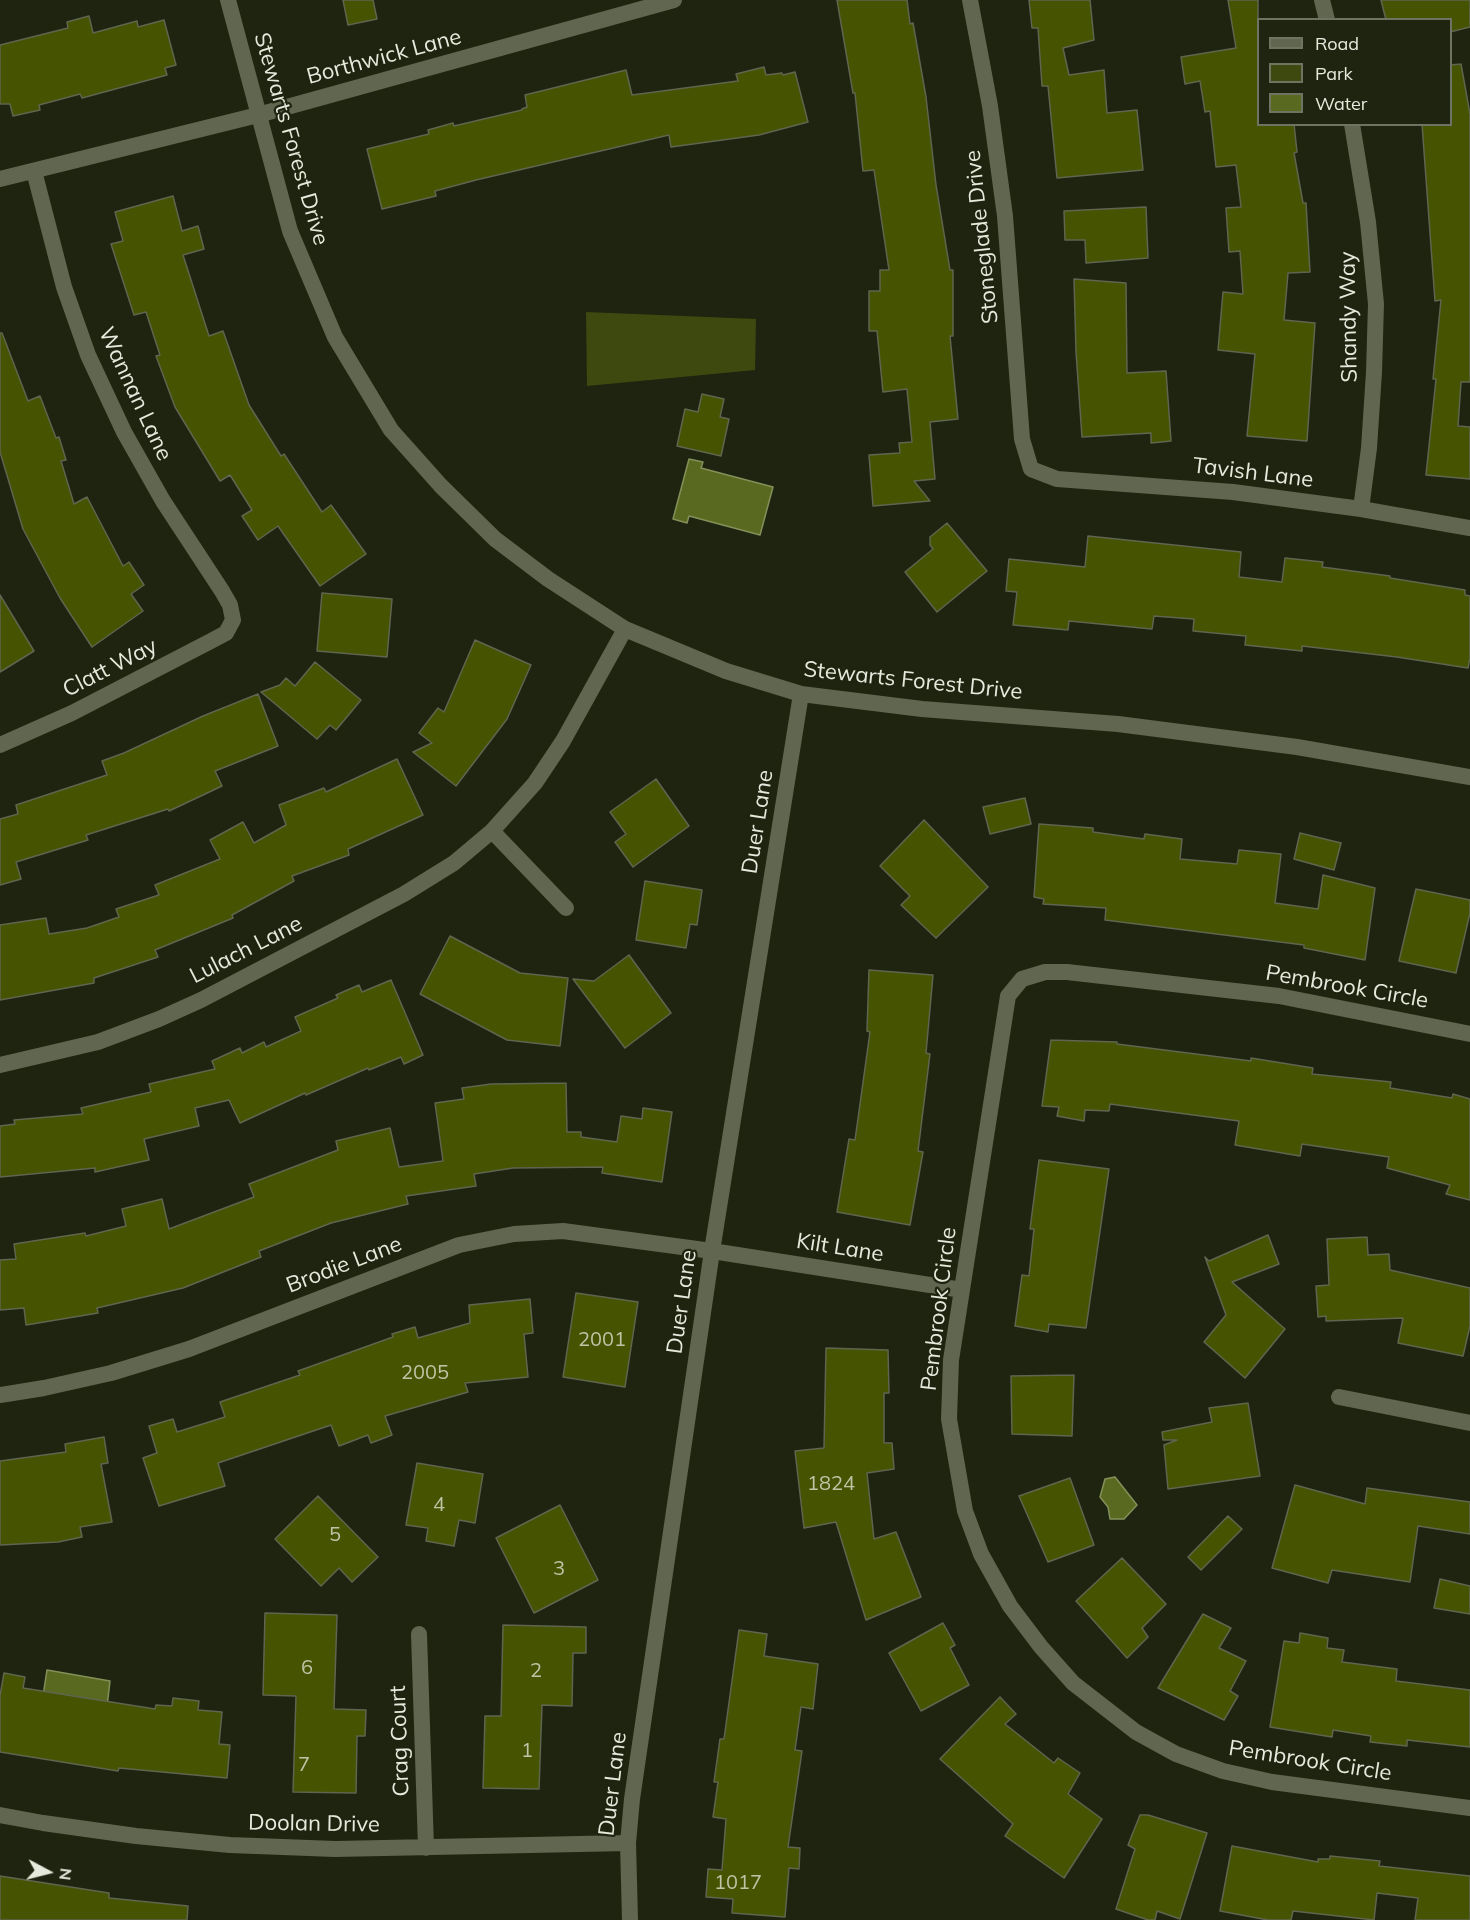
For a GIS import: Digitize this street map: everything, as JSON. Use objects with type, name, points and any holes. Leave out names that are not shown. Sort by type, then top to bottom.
[{"type":"street","name":"Stewarts Forest Drive","points":[[228,0],[290,231],[330,326],[391,430],[441,486],[495,540],[548,579],[625,629],[726,671],[801,694],[922,709],[1118,724],[1297,747],[1470,777]]},
{"type":"street","name":"Borthwick Lane","points":[[0,180],[258,115],[674,0]]},
{"type":"street","name":"Stoneglade Drive","points":[[970,0],[990,106],[1005,216],[1022,439],[1031,469]]},
{"type":"street","points":[[1322,0],[1326,18]]},
{"type":"street","name":"Shandy Way","points":[[1352,126],[1368,222],[1376,304],[1369,448],[1361,509]]},
{"type":"street","name":"Wannan Lane","points":[[34,171],[64,287],[88,355],[124,432],[162,501],[222,591],[230,605],[233,620]]},
{"type":"street","name":"Tavish Lane","points":[[1031,469],[1057,479],[1233,492],[1361,509],[1470,528]]},
{"type":"street","name":"Clatt Way","points":[[0,745],[72,714],[226,633],[233,620]]},
{"type":"street","name":"Lulach Lane","points":[[0,1065],[98,1042],[159,1019],[201,1000],[404,894],[454,863],[492,831],[535,783],[563,741],[625,629]]},
{"type":"street","name":"Duer Lane","points":[[630,1920],[628,1843],[634,1788],[712,1251],[801,694]]},
{"type":"street","points":[[492,831],[566,908]]},
{"type":"street","name":"Pembrook Circle","points":[[1470,1034],[1279,996],[1067,972],[1045,972],[1022,979],[1008,996],[951,1360],[950,1419],[965,1511],[981,1554],[1010,1606],[1041,1647],[1073,1683],[1136,1732],[1176,1754],[1223,1771],[1272,1782],[1470,1808]]},
{"type":"street","name":"Brodie Lane","points":[[0,1395],[111,1373],[189,1349],[459,1245],[514,1234],[563,1231],[712,1251]]},
{"type":"street","name":"Kilt Lane","points":[[712,1251],[962,1290]]},
{"type":"street","points":[[1339,1397],[1470,1423]]},
{"type":"street","name":"Crag Court","points":[[419,1634],[426,1848]]},
{"type":"street","name":"Doolan Drive","points":[[0,1815],[136,1836],[230,1845],[335,1850],[628,1843]]},
{"type":"green space","points":[[586,312],[756,319],[755,370],[587,386]]},
{"type":"water","points":[[689,459],[703,462],[701,468],[773,487],[760,535],[689,516],[687,523],[673,519]]},
{"type":"water","points":[[1115,1477],[1137,1505],[1124,1519],[1110,1519],[1108,1507],[1100,1497],[1105,1479]]},
{"type":"water","points":[[47,1670],[110,1681],[107,1707],[43,1696]]},
{"type":"building","points":[[343,0],[373,0],[377,19],[348,25]]},
{"type":"building","points":[[837,0],[907,0],[910,24],[913,23],[926,97],[936,185],[950,270],[953,270],[953,336],[950,336],[958,419],[930,422],[935,479],[914,481],[930,501],[873,506],[869,455],[900,453],[899,443],[912,442],[907,389],[883,392],[877,331],[869,331],[869,291],[880,291],[880,270],[889,270],[874,170],[863,171],[855,93],[853,93]]},
{"type":"building","points":[[1029,0],[1090,0],[1094,40],[1063,48],[1069,75],[1104,70],[1107,113],[1137,110],[1143,170],[1057,178],[1048,86],[1042,86],[1038,28],[1032,28]]},
{"type":"building","points":[[1228,0],[1258,0],[1257,126],[1294,126],[1297,152],[1294,153],[1303,203],[1306,203],[1310,272],[1288,273],[1284,320],[1315,323],[1307,441],[1247,436],[1255,354],[1218,350],[1223,292],[1243,294],[1240,251],[1229,252],[1226,208],[1241,207],[1236,165],[1216,167],[1210,111],[1205,112],[1200,81],[1185,84],[1181,57],[1236,48]]},
{"type":"building","points":[[1381,0],[1470,0],[1470,27],[1452,32],[1452,18],[1386,18]]},
{"type":"building","points":[[89,16],[93,33],[137,21],[138,27],[164,20],[176,65],[165,68],[167,75],[82,98],[80,94],[39,105],[40,110],[13,116],[10,104],[0,104],[0,45],[68,28],[67,22]]},
{"type":"building","points":[[1461,64],[1470,114],[1470,382],[1461,382],[1458,426],[1470,427],[1470,479],[1426,475],[1441,300],[1435,301],[1422,126],[1452,126],[1452,65]]},
{"type":"building","points":[[764,67],[766,75],[795,72],[808,122],[759,135],[671,147],[669,135],[476,180],[435,191],[436,196],[382,209],[367,149],[429,134],[428,130],[453,123],[454,126],[522,110],[527,107],[525,95],[626,70],[632,95],[738,81],[736,74]]},
{"type":"building","points":[[173,196],[182,231],[198,226],[204,249],[183,255],[209,336],[223,331],[249,405],[281,456],[284,454],[322,512],[331,505],[366,554],[320,586],[278,526],[258,540],[242,516],[252,510],[230,475],[220,481],[175,407],[156,356],[160,355],[146,312],[134,315],[111,244],[123,241],[115,212]]},
{"type":"building","points":[[1146,207],[1148,258],[1086,263],[1085,240],[1065,240],[1064,211]]},
{"type":"building","points":[[1074,279],[1126,283],[1127,373],[1166,371],[1171,441],[1151,443],[1151,433],[1082,437]]},
{"type":"building","points":[[0,333],[2,333],[28,401],[40,396],[56,438],[59,437],[66,460],[61,461],[74,504],[87,497],[123,566],[129,562],[144,585],[131,594],[143,611],[92,647],[60,598],[23,529],[0,452]]},
{"type":"building","points":[[702,394],[724,399],[720,417],[729,419],[721,456],[677,446],[685,409],[698,412]]},
{"type":"building","points":[[947,523],[987,571],[937,612],[905,572],[933,549],[930,545],[930,537]]},
{"type":"building","points":[[1088,536],[1241,552],[1239,577],[1282,582],[1285,558],[1323,562],[1322,567],[1390,576],[1390,578],[1465,590],[1465,595],[1470,596],[1468,668],[1302,646],[1302,651],[1245,645],[1246,636],[1193,631],[1194,619],[1154,616],[1152,629],[1069,621],[1068,630],[1013,625],[1017,592],[1006,591],[1009,559],[1085,567]]},
{"type":"building","points":[[322,593],[392,599],[387,657],[317,651]]},
{"type":"building","points":[[0,595],[34,651],[0,672]]},
{"type":"building","points":[[475,640],[531,665],[507,719],[456,786],[413,752],[432,743],[419,733],[438,708],[444,712]]},
{"type":"building","points":[[315,662],[361,700],[336,730],[330,725],[317,739],[261,692],[280,685],[286,678],[295,686]]},
{"type":"building","points":[[258,694],[278,746],[215,771],[222,786],[169,811],[168,809],[86,835],[88,840],[16,862],[21,879],[0,885],[0,819],[18,814],[16,805],[107,775],[102,761]]},
{"type":"building","points":[[397,759],[423,815],[348,849],[349,855],[292,876],[294,881],[232,915],[233,918],[155,950],[158,957],[94,978],[94,983],[0,1000],[0,925],[46,918],[49,934],[87,928],[119,917],[116,909],[159,895],[155,885],[220,859],[210,840],[243,822],[254,843],[286,825],[279,805],[324,788],[326,792]]},
{"type":"building","points":[[656,779],[689,826],[633,867],[615,842],[626,834],[610,812]]},
{"type":"building","points":[[1025,798],[1031,824],[990,834],[983,807]]},
{"type":"building","points":[[924,820],[988,887],[936,938],[901,905],[910,896],[880,866]]},
{"type":"building","points":[[1039,824],[1093,828],[1093,832],[1144,839],[1145,834],[1182,839],[1180,859],[1237,864],[1239,850],[1281,854],[1275,903],[1318,909],[1323,875],[1375,888],[1365,960],[1304,948],[1304,945],[1105,920],[1106,908],[1043,904],[1044,899],[1034,897]]},
{"type":"building","points":[[1300,833],[1341,843],[1334,870],[1294,859]]},
{"type":"building","points":[[645,881],[702,890],[697,925],[690,924],[686,948],[636,940]]},
{"type":"building","points":[[1416,889],[1470,900],[1470,913],[1456,973],[1399,961]]},
{"type":"building","points":[[450,936],[520,973],[568,978],[560,1046],[507,1040],[420,994]]},
{"type":"building","points":[[629,955],[671,1013],[625,1048],[573,979],[594,981]]},
{"type":"building","points":[[869,970],[933,975],[926,1053],[930,1054],[918,1151],[923,1152],[910,1225],[837,1212],[849,1139],[855,1140],[870,1032],[867,1031]]},
{"type":"building","points":[[391,980],[423,1055],[404,1064],[401,1057],[369,1070],[368,1068],[306,1095],[305,1093],[240,1123],[229,1100],[195,1108],[199,1126],[144,1139],[149,1160],[95,1172],[95,1168],[0,1177],[0,1126],[15,1124],[14,1120],[83,1114],[81,1108],[151,1092],[149,1084],[215,1069],[212,1061],[240,1048],[242,1053],[264,1042],[266,1047],[301,1031],[295,1017],[338,998],[336,995],[359,985],[362,992]]},
{"type":"building","points":[[1051,1040],[1117,1042],[1117,1044],[1251,1061],[1251,1058],[1313,1068],[1312,1074],[1391,1082],[1390,1088],[1452,1098],[1453,1094],[1470,1099],[1470,1200],[1446,1194],[1450,1185],[1387,1168],[1389,1157],[1302,1144],[1300,1156],[1235,1145],[1239,1121],[1110,1104],[1109,1111],[1085,1110],[1084,1121],[1057,1116],[1059,1107],[1042,1106]]},
{"type":"building","points":[[566,1083],[567,1132],[581,1132],[581,1137],[617,1142],[621,1116],[642,1119],[643,1108],[672,1112],[662,1182],[602,1173],[603,1167],[513,1168],[474,1174],[476,1186],[406,1196],[408,1204],[331,1223],[259,1251],[261,1257],[183,1288],[97,1308],[98,1313],[26,1325],[24,1308],[0,1310],[0,1260],[16,1259],[14,1244],[85,1233],[86,1236],[126,1226],[122,1209],[162,1199],[169,1229],[254,1197],[249,1184],[338,1150],[336,1141],[390,1128],[399,1167],[443,1161],[435,1103],[464,1099],[462,1088],[491,1084]]},
{"type":"building","points":[[1039,1160],[1109,1169],[1086,1328],[1049,1324],[1048,1332],[1015,1326],[1022,1275],[1029,1276],[1034,1229],[1030,1229]]},
{"type":"building","points":[[1268,1235],[1279,1264],[1232,1282],[1285,1329],[1245,1378],[1204,1342],[1226,1315],[1205,1257],[1209,1261]]},
{"type":"building","points":[[1367,1237],[1368,1255],[1389,1254],[1390,1270],[1470,1288],[1470,1326],[1463,1356],[1398,1343],[1403,1318],[1326,1321],[1326,1316],[1318,1317],[1316,1286],[1329,1285],[1327,1239]]},
{"type":"building","points":[[576,1293],[638,1302],[625,1387],[563,1377]]},
{"type":"building","points":[[530,1299],[533,1333],[524,1334],[528,1377],[465,1383],[468,1392],[385,1416],[392,1435],[371,1443],[368,1435],[339,1446],[331,1425],[218,1463],[225,1486],[159,1506],[143,1458],[157,1453],[149,1426],[173,1419],[177,1432],[225,1417],[220,1402],[300,1375],[298,1371],[393,1337],[392,1334],[415,1327],[418,1338],[470,1323],[469,1305]]},
{"type":"building","points":[[826,1348],[888,1350],[889,1393],[884,1393],[884,1443],[892,1443],[894,1469],[867,1473],[874,1539],[896,1532],[921,1597],[866,1620],[836,1522],[804,1528],[795,1451],[824,1448]]},
{"type":"building","points":[[1074,1375],[1072,1436],[1012,1434],[1011,1376]]},
{"type":"building","points":[[1248,1403],[1260,1476],[1168,1489],[1164,1445],[1177,1440],[1163,1440],[1162,1432],[1212,1422],[1209,1408]]},
{"type":"building","points":[[104,1437],[108,1463],[101,1464],[112,1522],[80,1527],[82,1537],[58,1542],[0,1545],[0,1461],[66,1452],[65,1444]]},
{"type":"building","points":[[417,1463],[483,1474],[475,1523],[459,1520],[454,1546],[426,1541],[428,1528],[406,1525]]},
{"type":"building","points":[[1070,1478],[1094,1545],[1048,1562],[1019,1496]]},
{"type":"building","points":[[1295,1485],[1365,1504],[1367,1488],[1470,1502],[1470,1534],[1418,1526],[1410,1582],[1332,1570],[1328,1583],[1272,1568]]},
{"type":"building","points":[[318,1496],[378,1557],[352,1582],[339,1568],[321,1586],[275,1539]]},
{"type":"building","points":[[560,1505],[598,1580],[534,1613],[496,1538]]},
{"type":"building","points":[[1228,1516],[1242,1529],[1201,1570],[1188,1557]]},
{"type":"building","points":[[1122,1558],[1166,1604],[1142,1628],[1148,1637],[1127,1658],[1076,1601]]},
{"type":"building","points":[[1440,1579],[1470,1586],[1470,1614],[1434,1608]]},
{"type":"building","points":[[265,1613],[337,1615],[334,1709],[366,1710],[365,1736],[357,1736],[356,1793],[293,1792],[296,1696],[263,1695]]},
{"type":"building","points":[[1203,1614],[1231,1628],[1219,1648],[1246,1661],[1230,1691],[1238,1696],[1224,1720],[1158,1688]]},
{"type":"building","points":[[943,1623],[955,1645],[950,1648],[969,1685],[921,1711],[889,1653]]},
{"type":"building","points":[[503,1625],[586,1627],[586,1653],[573,1653],[572,1706],[542,1705],[539,1789],[483,1788],[485,1716],[501,1716]]},
{"type":"building","points":[[739,1630],[767,1634],[764,1656],[818,1664],[813,1709],[801,1707],[795,1750],[802,1751],[788,1847],[800,1848],[799,1869],[789,1868],[785,1917],[732,1913],[733,1899],[706,1897],[708,1869],[722,1870],[726,1819],[713,1817],[718,1782],[714,1782],[720,1739],[724,1739]]},
{"type":"building","points":[[1300,1633],[1328,1638],[1327,1648],[1344,1650],[1342,1662],[1397,1669],[1396,1681],[1470,1690],[1470,1747],[1407,1740],[1407,1746],[1370,1742],[1371,1736],[1333,1730],[1332,1737],[1270,1727],[1284,1641],[1299,1643]]},
{"type":"building","points":[[4,1673],[25,1677],[23,1688],[155,1709],[156,1705],[172,1706],[173,1698],[199,1701],[198,1710],[222,1712],[219,1744],[230,1745],[227,1778],[119,1768],[118,1771],[0,1752],[0,1696]]},
{"type":"building","points":[[1000,1697],[1016,1714],[1005,1724],[1054,1763],[1058,1758],[1080,1773],[1068,1794],[1102,1819],[1064,1878],[1005,1836],[1013,1824],[940,1759]]},
{"type":"building","points":[[1140,1815],[1148,1815],[1207,1833],[1180,1919],[1157,1911],[1155,1920],[1148,1920],[1116,1909],[1135,1849],[1128,1845]]},
{"type":"building","points":[[1232,1846],[1318,1862],[1318,1859],[1330,1859],[1330,1856],[1380,1861],[1379,1866],[1470,1876],[1470,1920],[1415,1920],[1418,1898],[1377,1893],[1374,1920],[1293,1911],[1291,1920],[1268,1920],[1220,1911]]},
{"type":"building","points":[[0,1876],[109,1893],[109,1898],[188,1906],[187,1920],[0,1920]]}]
